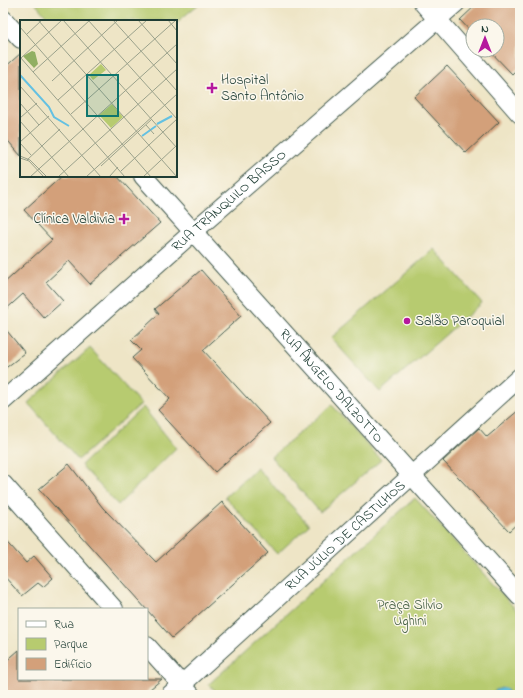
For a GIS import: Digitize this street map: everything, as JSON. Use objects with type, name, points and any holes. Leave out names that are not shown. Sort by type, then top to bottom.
[{"type":"street","points":[[423,3],[520,114]]},
{"type":"street","name":"RUA TRANQUILO BASSO","points":[[3,401],[193,232],[456,3]]},
{"type":"street","points":[[3,19],[20,38]]},
{"type":"street","name":"RUA ÂNGELO DALZOTTO","points":[[144,177],[520,596]]},
{"type":"street","name":"RUA JÚLIO DE CASTILHOS","points":[[181,692],[412,475],[520,377]]},
{"type":"street","points":[[3,484],[113,608]]},
{"type":"street","points":[[148,647],[181,692]]},
{"type":"green space","points":[[35,3],[200,3],[177,22],[177,20],[49,20]]},
{"type":"green space","name":"Salão Paroquial","points":[[434,249],[482,303],[380,392],[331,338]]},
{"type":"green space","points":[[90,348],[141,404],[78,460],[28,403]]},
{"type":"green space","points":[[332,405],[381,460],[320,512],[271,457]]},
{"type":"green space","points":[[143,407],[176,448],[118,505],[81,465]]},
{"type":"green space","points":[[257,468],[309,525],[277,554],[225,497]]},
{"type":"green space","name":"Praça Silvio Ughini","points":[[415,498],[520,614],[520,695],[219,695],[209,684]]},
{"type":"water","points":[[505,688],[508,691],[508,695],[490,695],[496,690]]},
{"type":"building","points":[[478,3],[520,3],[520,66],[512,74],[497,58],[505,58],[505,18],[465,18],[465,25],[460,20]]},
{"type":"building","points":[[20,54],[20,155],[3,135],[3,69]]},
{"type":"building","points":[[447,66],[499,122],[466,153],[414,97]]},
{"type":"building","points":[[61,177],[118,177],[160,223],[90,284],[69,261],[46,282],[63,301],[44,318],[23,294],[3,312],[3,284],[52,240],[24,210]]},
{"type":"building","points":[[201,270],[241,316],[203,350],[270,423],[215,472],[158,410],[170,399],[132,358],[141,350],[131,340],[159,314],[155,309]]},
{"type":"building","points":[[3,326],[25,353],[3,370]]},
{"type":"building","points":[[520,409],[520,521],[509,531],[443,461],[479,428],[487,437]]},
{"type":"building","points":[[69,464],[103,508],[156,562],[222,502],[268,553],[172,638],[148,611],[148,608],[145,608],[39,489]]},
{"type":"building","points":[[3,537],[26,563],[34,556],[53,578],[43,587],[38,583],[22,596],[3,575]]},
{"type":"building","points":[[18,651],[18,680],[162,679],[143,695],[3,695],[3,664]]},
{"type":"place","name":"Hospital Santo Antônio","points":[[212,88]]},
{"type":"place","name":"Clínica Valdivia","points":[[124,219]]},
{"type":"place","name":"Salão Paroquial","points":[[407,321]]}]
